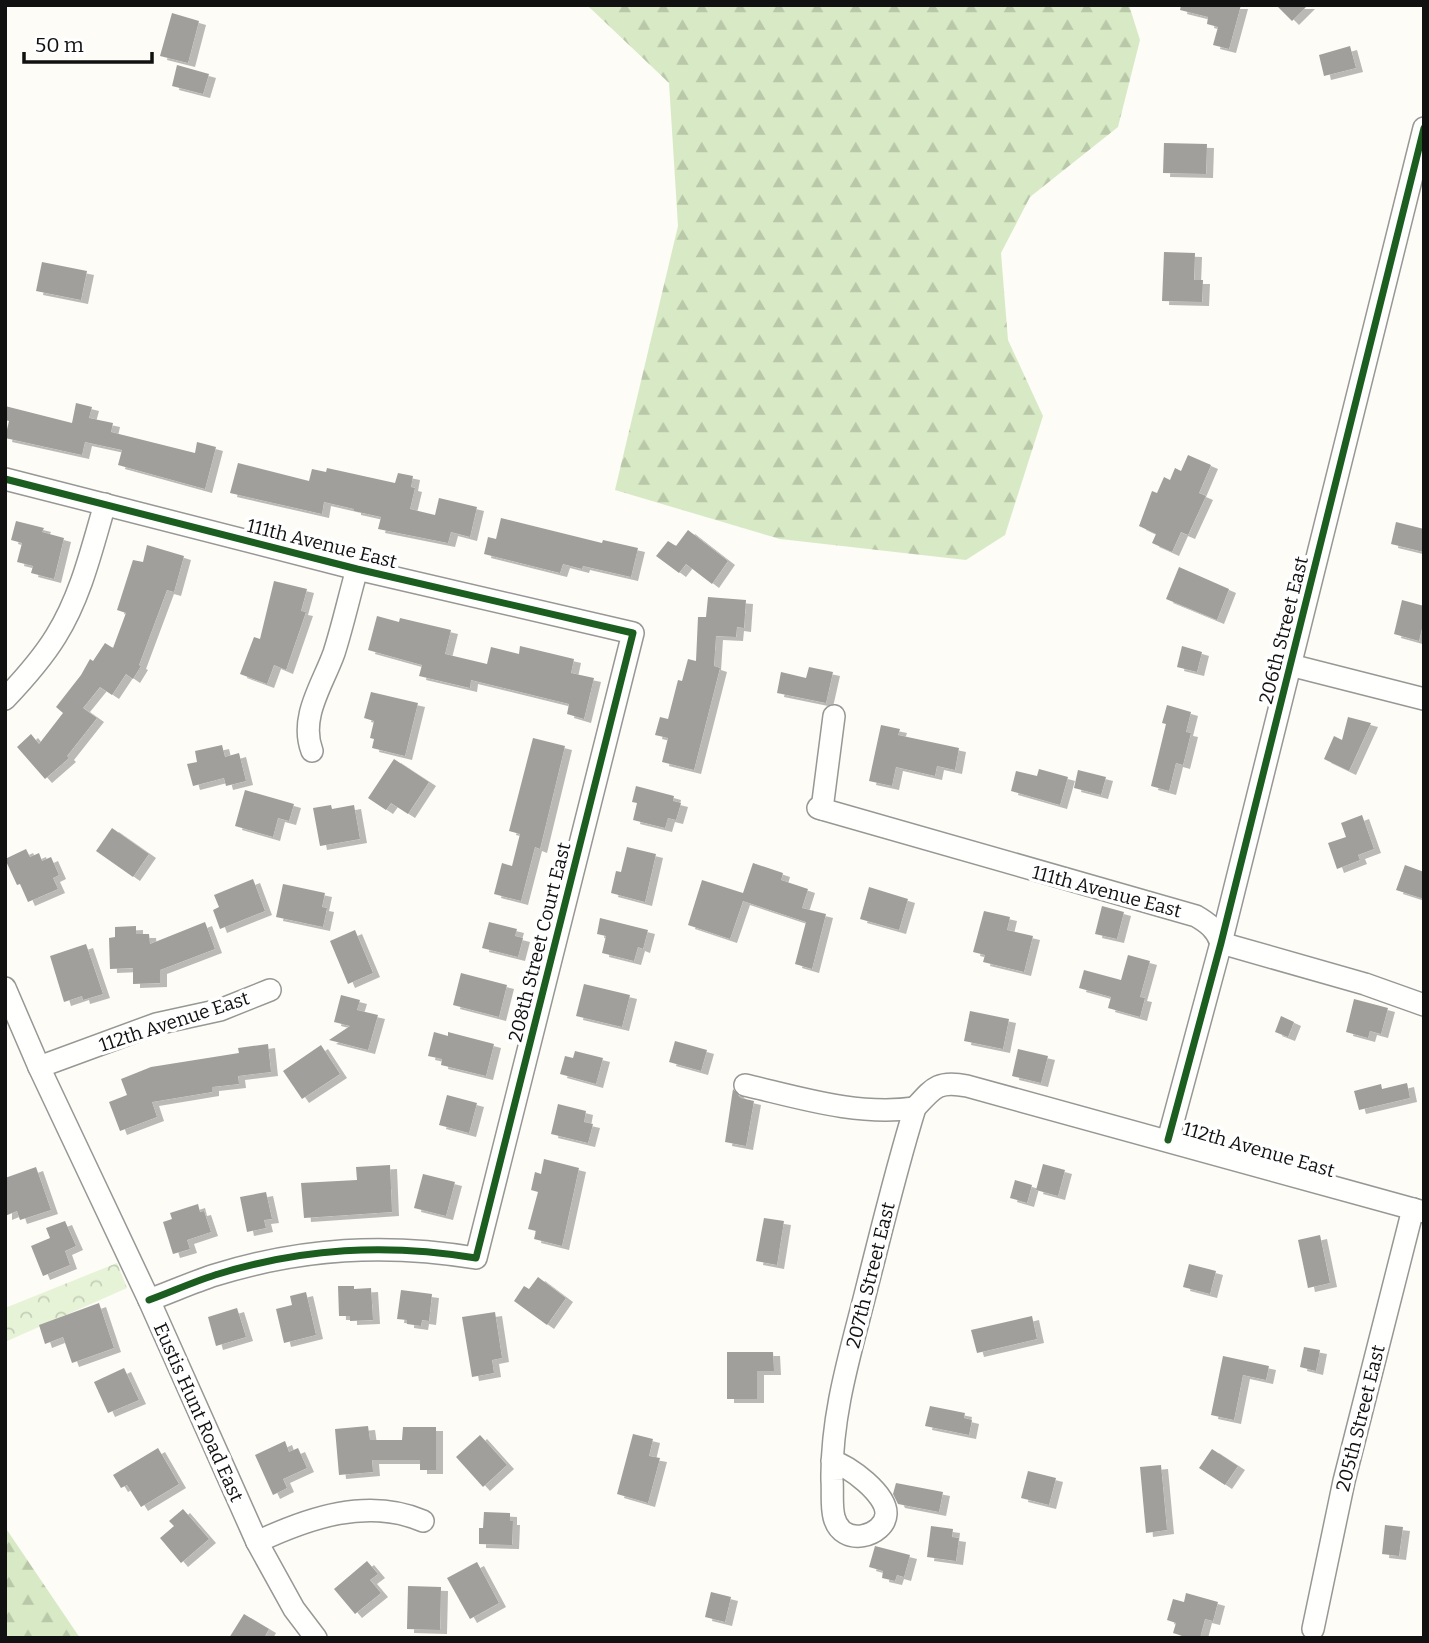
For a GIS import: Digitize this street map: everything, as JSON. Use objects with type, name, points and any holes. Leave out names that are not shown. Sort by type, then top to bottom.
[{"type":"street","name":"206th Street East","points":[[1168,1140],[1221,943],[1420,162],[1424,128]]},
{"type":"street","name":"111th Avenue East","points":[[5,479],[357,569],[633,633]]},
{"type":"street","points":[[5,699],[30,673],[57,635],[76,596],[105,504]]},
{"type":"street","points":[[312,751],[307,738],[309,718],[333,654],[357,569]]},
{"type":"street","name":"208th Street Court East","points":[[149,1300],[215,1275],[309,1253],[417,1250],[476,1258],[633,633]]},
{"type":"street","points":[[1290,665],[1424,699]]},
{"type":"street","name":"111th Avenue East","points":[[834,716],[820,809],[1196,916],[1218,933],[1221,943]]},
{"type":"street","points":[[1221,943],[1365,984],[1424,1004]]},
{"type":"street","name":"Eustis Hunt Road East","points":[[5,988],[257,1542],[294,1609],[316,1638]]},
{"type":"street","name":"112th Avenue East","points":[[39,1067],[156,1024],[220,1010],[270,990]]},
{"type":"street","name":"112th Avenue East","points":[[745,1085],[869,1111],[891,1111],[920,1102],[936,1086],[954,1083],[1418,1210]]},
{"type":"street","name":"207th Street East","points":[[832,1461],[836,1418],[844,1378],[920,1102]]},
{"type":"street","name":"205th Street East","points":[[1313,1629],[1344,1480],[1418,1210]]},
{"type":"street","points":[[257,1542],[290,1526],[339,1513],[386,1510],[404,1513],[423,1521]]},
{"type":"green space","points":[[587,5],[1129,5],[1140,40],[1118,127],[1030,197],[1001,253],[1008,340],[1043,416],[1005,535],[966,560],[780,539],[615,490],[678,226],[669,83]]},
{"type":"green space","points":[[117,1263],[127,1288],[5,1342],[5,1308]]},
{"type":"green space","points":[[5,1527],[80,1638],[5,1638]]},
{"type":"building","points":[[1181,5],[1241,5],[1229,49],[1213,45],[1218,27],[1207,24],[1208,17],[1180,10]]},
{"type":"building","points":[[1276,5],[1308,5],[1292,21]]},
{"type":"building","points":[[172,13],[199,21],[188,63],[160,56]]},
{"type":"building","points":[[1350,46],[1356,68],[1324,76],[1319,55]]},
{"type":"building","points":[[177,65],[209,74],[203,94],[172,86]]},
{"type":"building","points":[[1164,143],[1207,144],[1206,174],[1163,173]]},
{"type":"building","points":[[1164,252],[1195,253],[1194,280],[1203,280],[1202,302],[1162,301]]},
{"type":"building","points":[[42,262],[87,271],[81,300],[36,291]]},
{"type":"building","points":[[76,403],[92,407],[89,418],[113,423],[111,432],[195,453],[197,442],[216,447],[205,489],[118,465],[122,450],[85,442],[82,455],[5,438],[9,421],[5,420],[5,406],[72,423]]},
{"type":"building","points":[[1188,455],[1211,465],[1199,493],[1206,496],[1188,535],[1181,532],[1172,552],[1152,543],[1156,534],[1139,526],[1152,491],[1157,493],[1164,477],[1170,480],[1175,468],[1181,471]]},
{"type":"building","points":[[238,463],[309,481],[312,469],[326,472],[327,468],[395,483],[398,473],[413,476],[411,487],[415,488],[410,509],[435,515],[439,498],[477,507],[470,537],[451,532],[448,543],[378,529],[381,517],[324,502],[322,514],[230,493]]},
{"type":"building","points":[[501,518],[602,543],[603,540],[638,548],[631,577],[563,564],[560,573],[484,554],[488,537],[496,539]]},
{"type":"building","points":[[16,521],[44,528],[42,532],[64,538],[54,579],[31,573],[33,566],[17,562],[22,543],[11,540]]},
{"type":"building","points":[[1396,522],[1424,529],[1424,552],[1391,544]]},
{"type":"building","points":[[688,530],[728,561],[712,584],[686,564],[679,573],[656,556],[668,541],[676,546]]},
{"type":"building","points":[[147,545],[184,556],[174,592],[167,590],[139,665],[141,666],[133,679],[126,674],[112,695],[100,687],[83,708],[97,718],[67,756],[69,758],[45,779],[17,747],[31,734],[39,744],[63,713],[56,707],[90,659],[93,661],[105,643],[113,648],[126,613],[117,610],[133,560],[143,562]]},
{"type":"building","points":[[1179,567],[1229,589],[1217,620],[1166,599]]},
{"type":"building","points":[[274,581],[307,589],[301,611],[306,612],[286,670],[274,665],[267,684],[240,674],[254,637],[260,639]]},
{"type":"building","points":[[708,597],[746,600],[744,628],[737,627],[736,637],[716,636],[714,666],[720,668],[694,770],[662,762],[668,738],[655,735],[660,717],[668,719],[678,680],[682,681],[688,659],[696,661],[698,617],[706,617]]},
{"type":"building","points":[[1402,600],[1424,606],[1419,641],[1394,634]]},
{"type":"building","points":[[377,616],[399,622],[400,618],[451,630],[445,654],[487,664],[491,647],[519,654],[520,646],[574,659],[571,673],[594,678],[584,719],[567,714],[569,704],[471,680],[470,688],[419,676],[422,665],[368,650]]},
{"type":"building","points":[[1182,646],[1202,652],[1197,672],[1177,667]]},
{"type":"building","points":[[809,667],[833,672],[826,703],[777,693],[781,672],[806,678]]},
{"type":"building","points":[[371,692],[418,703],[405,756],[372,748],[374,739],[370,738],[374,721],[364,718]]},
{"type":"building","points":[[1167,705],[1191,712],[1186,732],[1191,733],[1183,765],[1176,763],[1169,791],[1151,786],[1166,724],[1162,723]]},
{"type":"building","points":[[1348,717],[1371,723],[1349,771],[1324,759],[1334,736],[1342,740]]},
{"type":"building","points":[[881,725],[900,729],[898,735],[959,748],[955,770],[937,766],[935,776],[896,767],[892,786],[869,781]]},
{"type":"building","points":[[533,738],[565,746],[540,849],[535,847],[521,901],[494,894],[502,863],[512,866],[520,834],[509,831]]},
{"type":"building","points":[[222,745],[225,757],[239,753],[246,781],[226,786],[224,778],[193,786],[187,764],[197,762],[195,751]]},
{"type":"building","points":[[394,759],[429,782],[408,814],[391,803],[386,810],[368,798]]},
{"type":"building","points":[[1039,769],[1068,777],[1060,805],[1011,791],[1016,771],[1037,776]]},
{"type":"building","points":[[1078,770],[1106,777],[1101,795],[1074,788]]},
{"type":"building","points":[[636,786],[674,796],[673,801],[681,803],[676,820],[668,818],[665,828],[633,820],[637,803],[632,802]]},
{"type":"building","points":[[245,790],[294,804],[289,821],[278,818],[273,837],[235,826]]},
{"type":"building","points":[[331,805],[332,809],[354,805],[360,839],[320,846],[313,808]]},
{"type":"building","points":[[1362,815],[1374,849],[1358,855],[1360,860],[1337,869],[1328,843],[1346,837],[1341,823]]},
{"type":"building","points":[[112,828],[149,854],[133,877],[96,851]]},
{"type":"building","points":[[627,847],[656,854],[645,902],[611,893],[616,871],[621,872]]},
{"type":"building","points":[[26,849],[30,857],[39,853],[42,861],[51,857],[59,875],[53,878],[58,889],[28,902],[5,859]]},
{"type":"building","points":[[753,863],[783,873],[781,880],[808,889],[802,908],[826,914],[812,969],[795,964],[806,922],[743,901],[730,939],[688,925],[702,880],[743,893]]},
{"type":"building","points":[[1405,865],[1424,872],[1424,899],[1396,890]]},
{"type":"building","points":[[253,879],[265,911],[220,929],[213,910],[219,907],[214,895]]},
{"type":"building","points":[[283,884],[325,893],[322,907],[327,908],[323,927],[276,917]]},
{"type":"building","points":[[869,887],[908,899],[899,930],[860,919]]},
{"type":"building","points":[[1102,906],[1124,912],[1117,939],[1095,934]]},
{"type":"building","points":[[984,911],[1010,917],[1007,930],[1033,936],[1024,972],[983,962],[985,955],[973,952]]},
{"type":"building","points":[[600,918],[648,930],[643,949],[638,947],[634,961],[602,953],[606,936],[597,934]]},
{"type":"building","points":[[205,922],[215,949],[160,970],[160,983],[133,984],[133,968],[110,969],[109,938],[115,937],[115,927],[136,926],[136,934],[149,934],[150,944]]},
{"type":"building","points":[[489,922],[517,929],[515,936],[523,938],[518,957],[482,948]]},
{"type":"building","points":[[355,930],[373,973],[348,984],[330,941]]},
{"type":"building","points":[[86,944],[103,994],[83,1000],[82,996],[64,1002],[50,956]]},
{"type":"building","points":[[1128,955],[1150,961],[1140,997],[1145,998],[1140,1017],[1108,1008],[1111,997],[1079,988],[1084,970],[1121,980]]},
{"type":"building","points":[[461,973],[507,985],[499,1017],[453,1005]]},
{"type":"building","points":[[584,984],[630,995],[622,1027],[576,1016]]},
{"type":"building","points":[[341,995],[360,1000],[357,1010],[378,1015],[368,1050],[329,1040],[350,1026],[334,1022]]},
{"type":"building","points":[[1354,999],[1388,1008],[1381,1034],[1370,1031],[1368,1038],[1346,1032]]},
{"type":"building","points":[[970,1011],[1009,1019],[1003,1049],[964,1041]]},
{"type":"building","points":[[1281,1016],[1294,1022],[1288,1037],[1275,1032]]},
{"type":"building","points":[[434,1032],[448,1036],[448,1032],[494,1044],[486,1076],[441,1065],[442,1059],[428,1056]]},
{"type":"building","points":[[675,1041],[707,1050],[701,1071],[669,1062]]},
{"type":"building","points":[[268,1044],[271,1072],[238,1076],[239,1084],[212,1087],[212,1092],[152,1102],[157,1117],[120,1131],[109,1102],[127,1095],[121,1079],[151,1067],[239,1053],[238,1048]]},
{"type":"building","points":[[321,1045],[340,1074],[302,1099],[283,1071]]},
{"type":"building","points":[[1018,1049],[1048,1056],[1041,1083],[1012,1076]]},
{"type":"building","points":[[575,1051],[603,1058],[596,1084],[560,1074],[565,1056],[573,1058]]},
{"type":"building","points":[[1407,1083],[1410,1098],[1359,1110],[1354,1091],[1381,1084],[1382,1089]]},
{"type":"building","points":[[733,1089],[741,1098],[754,1101],[746,1146],[725,1142]]},
{"type":"building","points":[[447,1095],[477,1103],[469,1133],[439,1125]]},
{"type":"building","points":[[558,1104],[586,1111],[584,1122],[593,1124],[588,1143],[551,1134]]},
{"type":"building","points":[[544,1159],[579,1168],[562,1246],[534,1239],[536,1231],[528,1229],[538,1192],[531,1190],[535,1172],[541,1174]]},
{"type":"building","points":[[1043,1164],[1065,1170],[1058,1196],[1036,1190]]},
{"type":"building","points":[[390,1165],[392,1212],[304,1218],[301,1183],[357,1180],[356,1167]]},
{"type":"building","points":[[36,1167],[51,1210],[20,1220],[17,1211],[5,1216],[5,1178]]},
{"type":"building","points":[[423,1174],[455,1182],[446,1216],[414,1208]]},
{"type":"building","points":[[1015,1180],[1032,1185],[1027,1203],[1010,1198]]},
{"type":"building","points":[[266,1192],[272,1219],[264,1220],[266,1228],[247,1232],[240,1197]]},
{"type":"building","points":[[198,1204],[200,1212],[204,1211],[211,1232],[187,1240],[190,1249],[173,1254],[163,1222],[172,1219],[170,1213]]},
{"type":"building","points":[[764,1218],[784,1221],[777,1265],[756,1261]]},
{"type":"building","points":[[65,1221],[76,1246],[65,1251],[70,1265],[43,1276],[31,1246],[50,1238],[46,1228]]},
{"type":"building","points":[[1320,1235],[1330,1283],[1308,1288],[1298,1240]]},
{"type":"building","points":[[1189,1264],[1216,1271],[1210,1294],[1183,1287]]},
{"type":"building","points":[[538,1277],[566,1298],[547,1325],[514,1301],[524,1286],[529,1289]]},
{"type":"building","points":[[338,1286],[371,1288],[373,1320],[350,1321],[350,1316],[339,1316]]},
{"type":"building","points":[[401,1290],[432,1294],[429,1321],[422,1320],[421,1326],[397,1319]]},
{"type":"building","points":[[306,1292],[316,1335],[284,1343],[276,1309],[292,1305],[290,1296]]},
{"type":"building","points":[[99,1303],[114,1348],[72,1363],[63,1337],[45,1344],[39,1325]]},
{"type":"building","points":[[237,1308],[246,1337],[216,1346],[208,1317]]},
{"type":"building","points":[[495,1312],[502,1358],[492,1360],[494,1373],[472,1377],[462,1317]]},
{"type":"building","points":[[1032,1316],[1037,1339],[977,1353],[971,1330]]},
{"type":"building","points":[[1304,1347],[1320,1350],[1316,1371],[1300,1367]]},
{"type":"building","points":[[727,1352],[773,1352],[774,1371],[757,1371],[757,1399],[727,1399]]},
{"type":"building","points":[[1223,1356],[1269,1366],[1266,1380],[1243,1375],[1234,1420],[1211,1415]]},
{"type":"building","points":[[124,1368],[139,1400],[108,1413],[94,1382]]},
{"type":"building","points":[[930,1406],[965,1413],[964,1418],[972,1420],[969,1435],[925,1426]]},
{"type":"building","points":[[368,1426],[370,1440],[402,1440],[403,1427],[436,1427],[436,1470],[420,1470],[420,1460],[372,1460],[373,1472],[339,1475],[335,1429]]},
{"type":"building","points":[[633,1434],[653,1439],[649,1456],[660,1458],[648,1503],[617,1494]]},
{"type":"building","points":[[480,1435],[507,1465],[483,1487],[456,1457]]},
{"type":"building","points":[[285,1441],[289,1452],[298,1448],[307,1468],[283,1479],[287,1488],[273,1495],[255,1455]]},
{"type":"building","points":[[158,1448],[179,1484],[141,1507],[127,1485],[121,1488],[113,1475]]},
{"type":"building","points":[[1212,1449],[1238,1466],[1225,1485],[1199,1468]]},
{"type":"building","points":[[1161,1465],[1167,1530],[1146,1533],[1140,1467]]},
{"type":"building","points":[[1028,1471],[1056,1478],[1049,1505],[1021,1498]]},
{"type":"building","points":[[896,1483],[943,1492],[939,1512],[898,1504],[893,1494]]},
{"type":"building","points":[[183,1509],[209,1539],[181,1563],[160,1538],[174,1526],[169,1521]]},
{"type":"building","points":[[484,1512],[510,1513],[510,1521],[513,1521],[512,1545],[479,1544],[479,1528],[483,1528]]},
{"type":"building","points":[[1385,1525],[1403,1527],[1399,1556],[1382,1554]]},
{"type":"building","points":[[931,1526],[953,1529],[952,1537],[959,1538],[956,1561],[927,1557]]},
{"type":"building","points":[[875,1546],[910,1555],[904,1577],[897,1575],[895,1581],[882,1578],[883,1571],[869,1567]]},
{"type":"building","points":[[367,1561],[378,1574],[370,1580],[381,1593],[355,1614],[334,1589]]},
{"type":"building","points":[[477,1562],[499,1603],[470,1619],[447,1578]]},
{"type":"building","points":[[408,1586],[441,1587],[440,1630],[407,1629]]},
{"type":"building","points":[[711,1592],[731,1597],[725,1622],[705,1617]]},
{"type":"building","points":[[1186,1593],[1218,1602],[1213,1621],[1205,1619],[1200,1638],[1173,1633],[1176,1623],[1167,1620],[1173,1599],[1184,1602]]},
{"type":"building","points":[[244,1614],[269,1629],[264,1638],[229,1638]]},
{"type":"cycle path","points":[[1168,1140],[1221,943],[1424,128]]},
{"type":"cycle path","points":[[5,479],[357,569],[633,633],[476,1258],[443,1253],[377,1250],[312,1254],[215,1275],[149,1300]]}]
